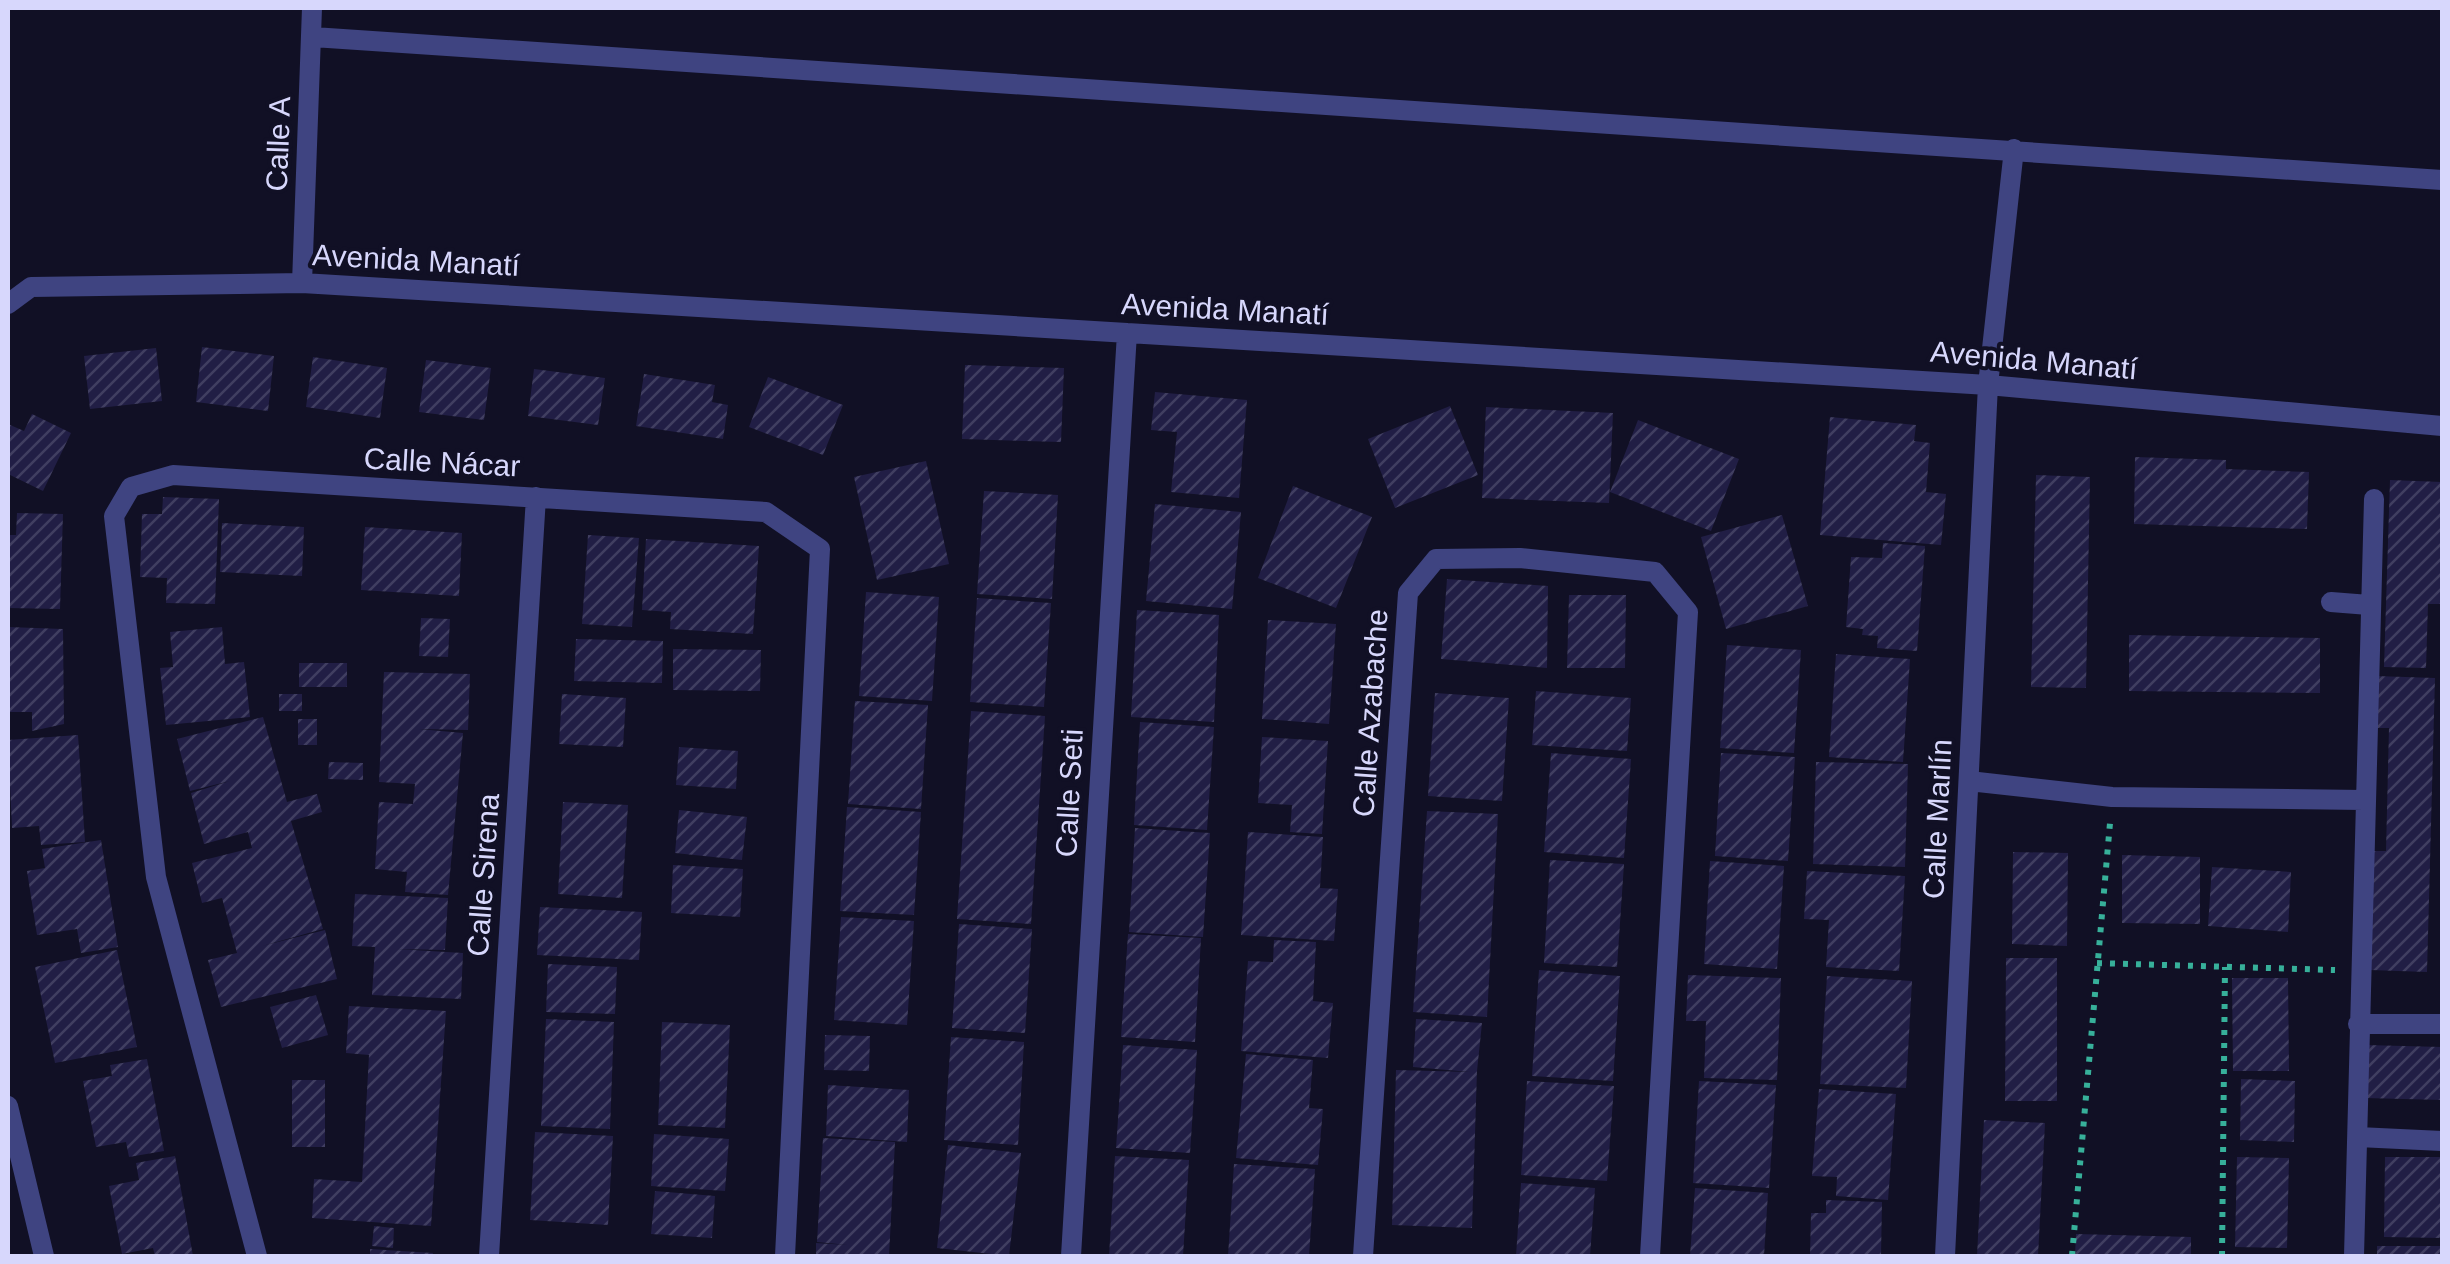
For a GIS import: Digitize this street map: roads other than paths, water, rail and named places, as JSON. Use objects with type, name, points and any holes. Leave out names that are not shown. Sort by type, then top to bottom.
[{"type":"street","name":"Calle A","points":[[302,283],[312,8]]},
{"type":"street","points":[[313,37],[2442,180]]},
{"type":"street","name":"Calle Marlín","points":[[1945,1256],[1988,385],[2014,149]]},
{"type":"street","name":"Avenida Manatí","points":[[8,304],[31,287],[302,283],[1988,385],[2442,426]]},
{"type":"street","name":"Calle Seti","points":[[1071,1256],[1128,333]]},
{"type":"street","name":"Calle Nácar","points":[[257,1256],[156,877],[114,516],[132,487],[172,476],[766,512],[820,549],[785,1256]]},
{"type":"street","name":"Calle Sirena","points":[[489,1256],[536,497]]},
{"type":"street","points":[[2354,1256],[2374,499]]},
{"type":"street","name":"Calle Azabache","points":[[1363,1256],[1408,594],[1436,559],[1520,558],[1655,572],[1688,612],[1650,1256]]},
{"type":"street","points":[[2331,602],[2369,605]]},
{"type":"street","points":[[1969,781],[2112,797],[2364,800]]},
{"type":"street","points":[[2358,1024],[2442,1024]]},
{"type":"street","points":[[8,1106],[44,1256]]},
{"type":"street","points":[[2358,1137],[2442,1141]]}]
